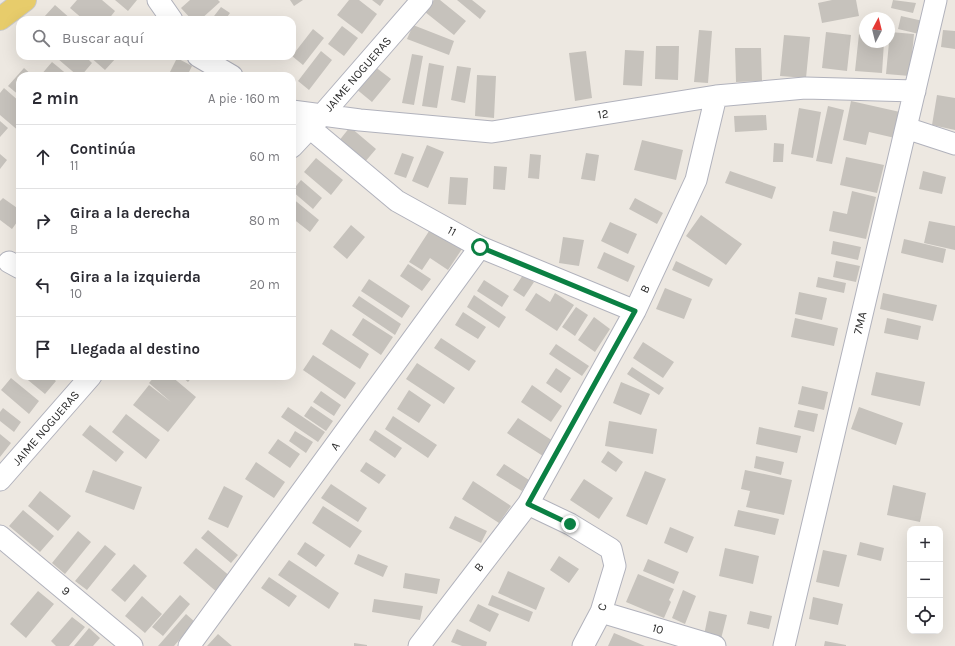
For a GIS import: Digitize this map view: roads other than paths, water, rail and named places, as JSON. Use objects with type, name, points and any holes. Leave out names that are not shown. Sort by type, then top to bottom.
[{"type":"main road","points":[[0,19],[25,0]]},
{"type":"street","points":[[158,0],[169,16]]},
{"type":"street","name":"JAIME NOGUERAS","points":[[296,143],[316,122],[422,0]]},
{"type":"street","name":"7MA","points":[[784,646],[936,0]]},
{"type":"street","points":[[205,60],[225,72]]},
{"type":"street","name":"12","points":[[316,122],[360,120],[492,132],[716,96],[805,88],[915,91]]},
{"type":"street","name":"B","points":[[419,646],[528,504],[635,311],[696,180],[716,96]]},
{"type":"street","name":"11","points":[[296,114],[316,122],[397,201],[480,247],[635,311]]},
{"type":"street","points":[[906,128],[955,144]]},
{"type":"street","name":"A","points":[[189,646],[480,247]]},
{"type":"street","name":"JAIME NOGUERAS","points":[[0,480],[88,380]]},
{"type":"street","name":"C","points":[[528,504],[570,524],[611,550],[615,566],[601,612],[583,646]]},
{"type":"street","name":"9","points":[[0,536],[132,646]]},
{"type":"street","name":"10","points":[[601,612],[715,646]]}]
